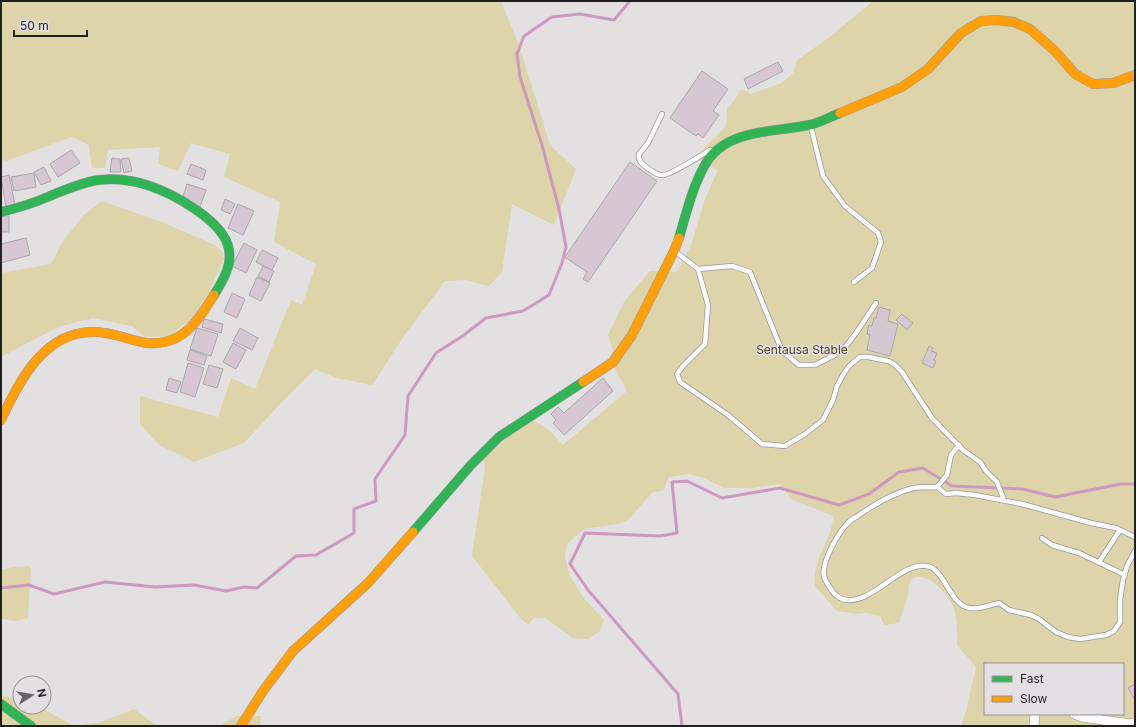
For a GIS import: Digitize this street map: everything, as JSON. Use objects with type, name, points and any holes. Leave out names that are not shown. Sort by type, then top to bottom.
[{"type":"street","points":[[241,726],[263,691],[293,651],[368,583],[470,466],[499,437],[613,362],[632,335],[674,250],[697,183],[708,160],[719,149],[732,140],[746,135],[811,125],[902,87],[928,68],[961,33],[981,21],[996,20],[1014,22],[1030,29],[1055,51],[1075,74],[1093,84],[1113,83],[1135,75]]},
{"type":"street","points":[[1,212],[25,206],[92,180],[110,178],[137,182],[162,192],[194,208],[216,225],[223,233],[227,241],[230,258],[228,267],[218,288],[195,324],[189,329],[174,338],[148,344],[94,331],[73,335],[44,353],[27,371],[1,420]]},
{"type":"street","points":[[1,704],[31,726]]},
{"type":"street","points":[[1034,726],[1035,715]]},
{"type":"street","points":[[1077,715],[1130,724],[1135,723]]},
{"type":"lane","points":[[662,114],[652,136],[638,157],[643,164],[662,176],[716,147],[725,145]]},
{"type":"lane","points":[[811,125],[823,176],[845,206],[878,233],[882,242],[872,268],[854,282]]},
{"type":"lane","points":[[674,250],[698,269],[708,306],[705,344],[683,366],[677,374],[678,378],[680,382],[728,416],[762,444],[785,446],[805,434],[823,420],[844,373],[850,365],[860,357],[888,361],[898,367],[932,418],[959,445],[980,462],[986,471],[997,482],[1003,498]]},
{"type":"lane","points":[[698,269],[732,266],[750,272],[782,351],[798,365],[815,365],[833,356],[846,346],[876,303]]},
{"type":"lane","points":[[959,445],[951,455],[948,474],[939,485],[914,488],[894,496],[874,505],[847,524],[831,549],[825,564],[824,575],[833,592],[841,598],[850,600],[857,599],[866,596],[892,579],[916,567],[927,566],[934,569],[959,603],[967,608],[975,608],[999,603],[1009,610],[1031,615],[1039,619],[1056,632],[1068,637],[1080,639],[1106,635],[1114,630],[1120,622],[1120,600],[1125,575],[1127,566],[1135,551]]},
{"type":"lane","points":[[939,485],[946,494],[956,492],[1003,498],[1120,530],[1135,537]]},
{"type":"lane","points":[[1099,562],[1120,530]]},
{"type":"lane","points":[[1042,538],[1052,545],[1079,553],[1125,575]]},
{"type":"green space","points":[[1,1],[501,1],[519,45],[550,145],[576,169],[554,225],[512,204],[502,272],[489,286],[465,280],[445,281],[404,336],[372,385],[337,378],[315,369],[244,443],[194,462],[159,445],[140,424],[140,396],[218,417],[231,378],[255,389],[291,300],[302,305],[316,264],[274,242],[280,202],[224,177],[230,154],[191,143],[178,171],[158,164],[160,147],[108,150],[105,168],[92,168],[89,145],[72,137],[6,161],[1,159]]},
{"type":"green space","name":"Sentausa Stable","points":[[873,1],[1135,1],[1135,726],[961,726],[976,667],[957,645],[957,622],[954,608],[947,597],[937,585],[924,578],[918,577],[910,581],[907,598],[899,623],[884,625],[880,616],[866,613],[856,614],[837,611],[815,586],[816,568],[832,525],[833,516],[791,499],[780,484],[752,488],[724,488],[704,478],[689,474],[669,477],[663,491],[653,492],[628,520],[618,524],[584,529],[567,544],[565,557],[570,576],[583,597],[604,620],[600,631],[588,639],[573,638],[545,618],[534,618],[528,625],[521,619],[472,556],[485,467],[484,459],[511,434],[534,421],[548,429],[563,445],[627,391],[609,358],[613,350],[608,335],[624,302],[650,271],[677,272],[691,245],[705,199],[718,170],[700,161],[700,153],[726,126],[727,108],[731,105],[741,89],[750,94],[782,83],[793,73],[797,60],[827,39]]},
{"type":"green space","points":[[102,201],[164,223],[215,245],[222,252],[224,259],[210,290],[193,319],[168,336],[145,337],[132,326],[93,318],[58,327],[1,357],[1,273],[51,264],[63,241],[85,214]]},
{"type":"green space","points":[[31,566],[28,618],[17,621],[1,619],[1,570],[13,567]]},
{"type":"green space","points":[[1,695],[12,698],[12,715],[52,715],[52,714],[74,726],[1,726]]},
{"type":"green space","points":[[134,709],[157,726],[75,726],[98,723]]},
{"type":"green space","points":[[237,716],[261,716],[260,726],[219,726]]},
{"type":"building","points":[[778,62],[783,71],[748,89],[744,79]]},
{"type":"building","points":[[702,71],[728,89],[713,111],[719,115],[703,138],[698,134],[696,136],[670,118]]},
{"type":"building","points":[[71,150],[80,163],[58,177],[50,164]]},
{"type":"building","points":[[112,158],[120,159],[121,172],[110,172]]},
{"type":"building","points":[[129,158],[132,171],[124,173],[121,159]]},
{"type":"building","points":[[630,162],[657,181],[588,282],[583,279],[587,272],[565,257]]},
{"type":"building","points":[[191,164],[206,170],[203,180],[187,174]]},
{"type":"building","points":[[44,167],[51,181],[41,185],[34,172]]},
{"type":"building","points":[[34,173],[36,187],[14,191],[11,177]]},
{"type":"building","points":[[9,175],[15,205],[6,207],[1,177]]},
{"type":"building","points":[[187,184],[206,190],[200,207],[182,200]]},
{"type":"building","points":[[225,199],[235,204],[230,214],[221,210]]},
{"type":"building","points":[[238,204],[254,211],[243,235],[228,228]]},
{"type":"building","points":[[1,216],[9,216],[9,232],[1,232]]},
{"type":"building","points":[[26,238],[30,255],[1,263],[1,244]]},
{"type":"building","points":[[244,243],[257,250],[246,273],[232,266]]},
{"type":"building","points":[[262,250],[278,258],[272,270],[256,262]]},
{"type":"building","points":[[263,266],[274,271],[269,282],[258,276]]},
{"type":"building","points":[[257,277],[270,283],[261,301],[249,295]]},
{"type":"building","points":[[232,293],[245,299],[237,318],[224,312]]},
{"type":"building","points":[[879,307],[890,310],[888,321],[898,324],[890,356],[867,350],[870,335],[867,334],[869,325],[872,326]]},
{"type":"building","points":[[902,314],[913,323],[907,330],[896,320]]},
{"type":"building","points":[[204,319],[223,324],[221,333],[202,327]]},
{"type":"building","points":[[197,328],[218,334],[211,356],[190,349]]},
{"type":"building","points":[[240,328],[258,338],[252,350],[233,341]]},
{"type":"building","points":[[233,343],[246,350],[236,369],[223,362]]},
{"type":"building","points":[[929,346],[933,348],[931,351],[937,353],[933,368],[922,363]]},
{"type":"building","points":[[190,350],[207,356],[204,365],[187,360]]},
{"type":"building","points":[[188,363],[204,368],[195,397],[180,392]]},
{"type":"building","points":[[209,365],[223,369],[217,388],[203,384]]},
{"type":"building","points":[[169,378],[181,382],[177,393],[166,390]]},
{"type":"building","points":[[603,378],[613,391],[564,435],[553,423],[556,420],[551,414],[558,407],[564,413]]},
{"type":"building","points":[[1135,684],[1135,700],[1128,688]]},
{"type":"waterway","points":[[1,588],[29,585],[54,594],[105,582],[155,587],[194,585],[226,591],[244,587],[257,588],[296,556],[316,555],[354,533],[354,509],[376,501],[375,479],[405,435],[408,396],[436,353],[464,335],[486,318],[523,311],[549,295],[562,263],[566,247],[559,209],[542,145],[520,77],[517,54],[524,36],[552,17],[580,14],[614,20],[630,1]]},
{"type":"waterway","points":[[682,726],[678,694],[588,590],[570,564],[585,533],[660,536],[677,533],[672,482],[687,481],[722,498],[780,488],[839,505],[869,494],[899,472],[923,468],[952,486],[1023,489],[1055,497],[1121,484],[1135,484]]},
{"type":"traffic: fast","points":[[679,238],[691,198],[703,168],[717,150],[728,142],[740,137],[809,125],[840,113]]},
{"type":"traffic: fast","points":[[1,212],[32,203],[80,184],[99,180],[117,179],[141,183],[158,189],[183,201],[196,210],[208,219],[225,239],[230,256],[228,268],[214,295]]},
{"type":"traffic: fast","points":[[413,532],[470,466],[499,437],[583,382]]},
{"type":"traffic: fast","points":[[1,704],[31,726]]},
{"type":"traffic: slow","points":[[840,113],[902,87],[928,69],[961,33],[981,21],[996,20],[1014,22],[1030,29],[1055,51],[1075,74],[1093,84],[1113,83],[1135,75]]},
{"type":"traffic: slow","points":[[583,382],[613,362],[632,335],[679,238]]},
{"type":"traffic: slow","points":[[1,420],[25,374],[48,349],[62,339],[77,334],[95,332],[108,333],[146,343],[170,341],[188,330],[195,323],[214,295]]},
{"type":"traffic: slow","points":[[241,726],[263,691],[293,651],[368,583],[413,532]]}]
